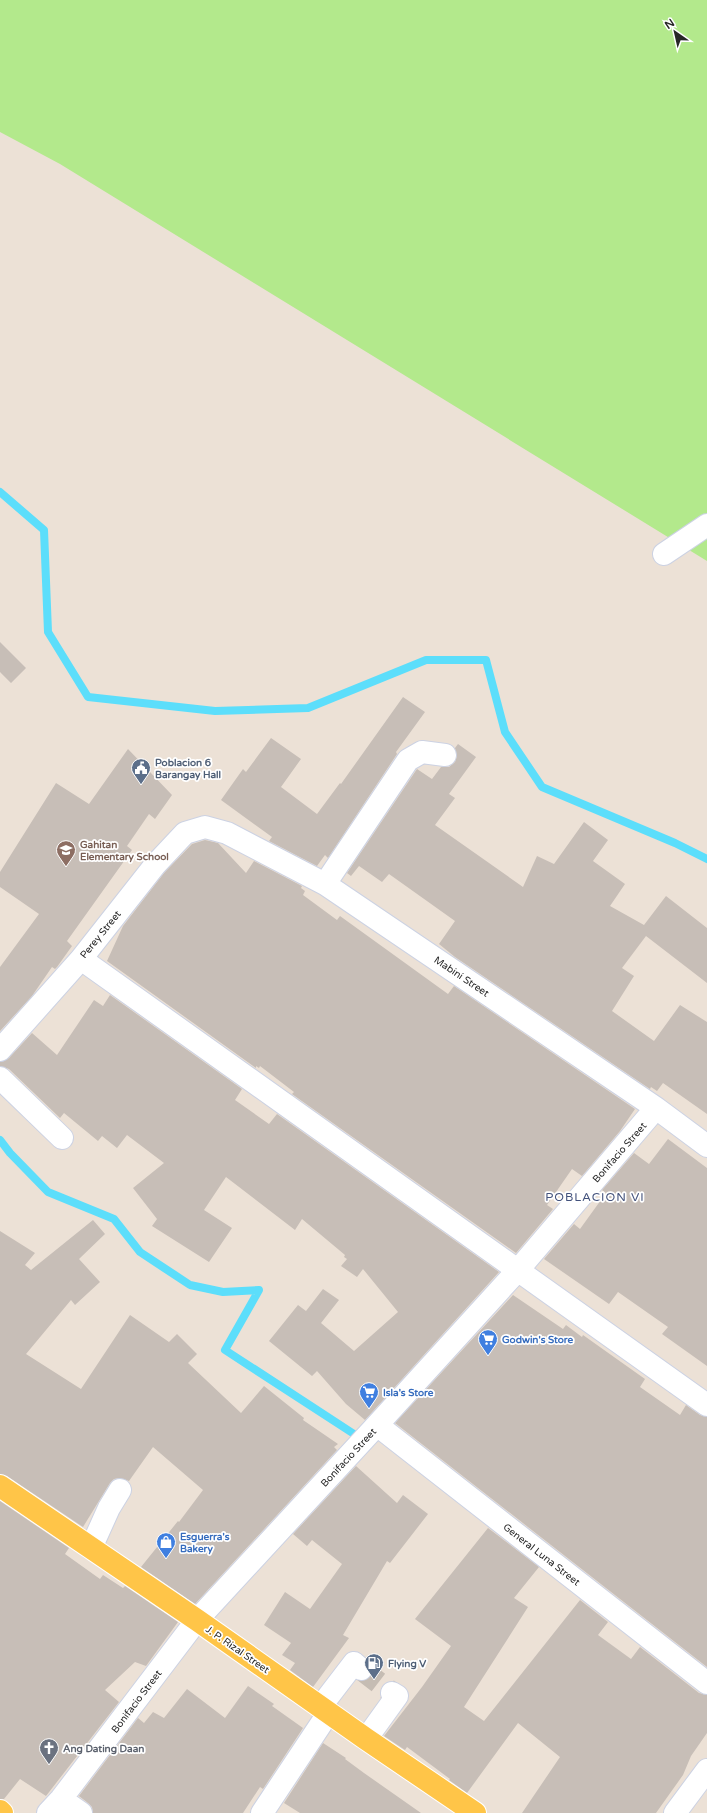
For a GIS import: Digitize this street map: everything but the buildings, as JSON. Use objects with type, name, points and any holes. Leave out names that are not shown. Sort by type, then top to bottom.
[{"type":"main road","name":"J. P. Rizal Street","points":[[0,1486],[197,1620],[366,1739],[475,1813]]},
{"type":"street","points":[[664,554],[707,525]]},
{"type":"street","points":[[325,884],[408,760],[422,752],[445,755]]},
{"type":"street","name":"Mabini Street","points":[[205,827],[227,832],[325,884],[656,1108],[707,1146]]},
{"type":"street","name":"Perey Street","points":[[0,1050],[81,959],[155,865],[185,833],[205,827]]},
{"type":"street","points":[[81,959],[707,1405]]},
{"type":"street","points":[[0,1078],[62,1138]]},
{"type":"street","name":"Bonifacio Street","points":[[55,1806],[197,1620],[518,1270],[656,1108]]},
{"type":"street","name":"General Luna Street","points":[[377,1425],[707,1683]]},
{"type":"street","points":[[91,1548],[109,1508],[120,1490]]},
{"type":"street","points":[[262,1813],[354,1663],[361,1669]]},
{"type":"street","points":[[366,1739],[398,1696],[392,1693]]},
{"type":"street","points":[[675,1813],[707,1770]]},
{"type":"street","points":[[55,1806],[81,1813]]},
{"type":"green space","points":[[0,0],[707,0],[707,561],[60,164],[0,132]]},
{"type":"waterway","points":[[0,492],[44,530],[48,632],[88,697],[215,711],[308,708],[426,660],[486,660],[505,732],[542,787],[675,843],[707,859]]},
{"type":"waterway","points":[[0,1140],[10,1153],[48,1192],[114,1219],[140,1252],[190,1285],[223,1292],[259,1290],[225,1350],[354,1434]]},
{"type":"tunnel","points":[[361,1669],[392,1693]]},
{"type":"place","name":"Poblacion 6 Barangay Hall","points":[[141,785]]},
{"type":"place","name":"Gahitan Elementary School","points":[[66,867]]},
{"type":"place","name":"Godwin's Store","points":[[488,1356]]},
{"type":"place","name":"Isla's Store","points":[[369,1409]]},
{"type":"place","name":"Esguerra's Bakery","points":[[166,1559]]},
{"type":"place","name":"Flying V","points":[[374,1680]]},
{"type":"place","name":"Ang Dating Daan","points":[[49,1765]]},
{"type":"district","name":"POBLACION VI","points":[[595,1197]]}]
